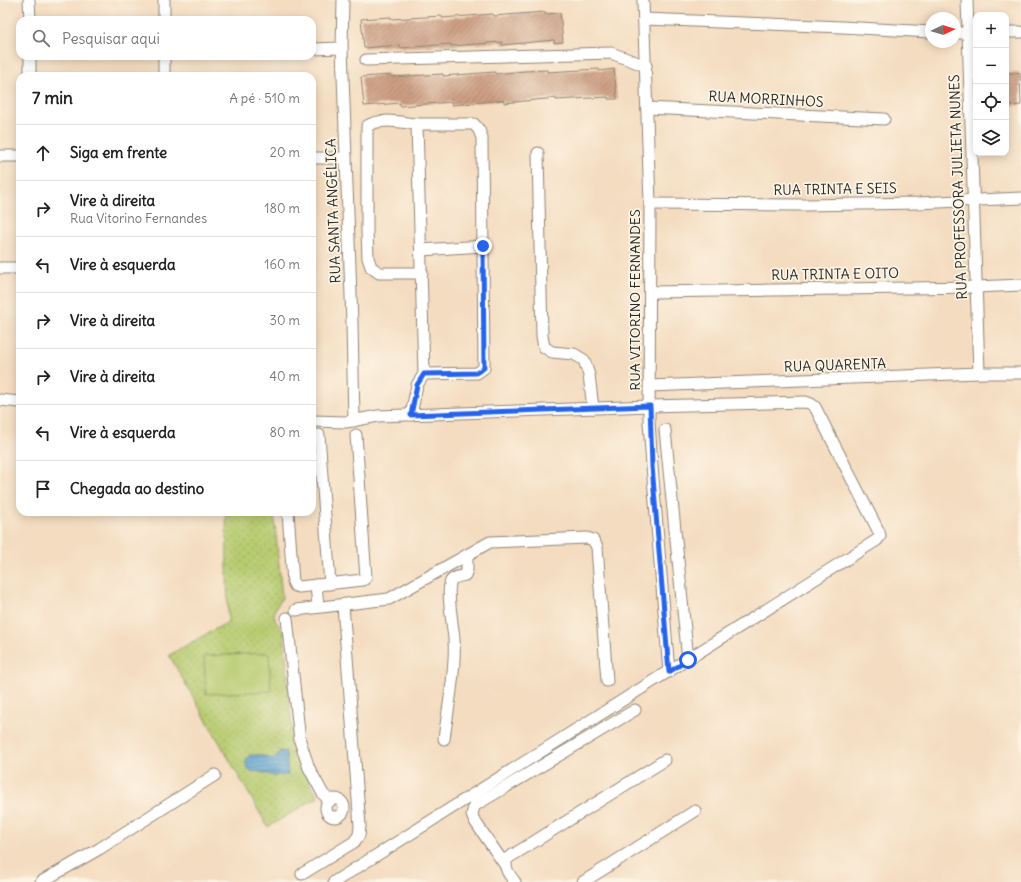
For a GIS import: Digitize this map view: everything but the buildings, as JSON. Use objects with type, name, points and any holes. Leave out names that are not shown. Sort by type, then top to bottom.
[{"type":"street","points":[[30,0],[30,16]]},
{"type":"street","points":[[164,0],[164,16]]},
{"type":"street","name":"RUA SANTA ANGÉLICA","points":[[343,0],[342,48],[352,316],[354,421]]},
{"type":"street","name":"RUA VITORINO FERNANDES","points":[[643,0],[650,204],[650,406],[652,466],[669,672]]},
{"type":"street","name":"RUA PROFESSORA JULIETA NUNES","points":[[967,0],[972,33],[973,200],[979,373]]},
{"type":"street","points":[[644,19],[925,32]]},
{"type":"street","points":[[1009,32],[1021,32]]},
{"type":"street","points":[[961,33],[972,33]]},
{"type":"street","points":[[316,49],[342,48]]},
{"type":"street","points":[[366,60],[611,52],[646,66]]},
{"type":"street","points":[[30,60],[30,72]]},
{"type":"street","points":[[164,60],[164,72]]},
{"type":"street","name":"RUA MORRINHOS","points":[[647,108],[884,119]]},
{"type":"street","points":[[422,273],[379,273],[371,267],[368,258],[367,231],[367,126],[372,123],[382,121],[417,124],[474,124],[479,130],[482,138],[484,368],[476,373],[424,374]]},
{"type":"street","points":[[411,415],[417,385],[424,374],[417,124]]},
{"type":"street","points":[[538,153],[542,336],[544,347],[552,352],[574,354],[584,360],[589,375],[593,408]]},
{"type":"street","points":[[0,156],[16,156]]},
{"type":"street","points":[[316,158],[346,158]]},
{"type":"street","name":"RUA TRINTA E SEIS","points":[[650,204],[806,205],[918,203],[1021,198]]},
{"type":"street","points":[[421,250],[483,246]]},
{"type":"street","points":[[0,268],[16,268]]},
{"type":"street","name":"RUA TRINTA E OITO","points":[[650,292],[1021,286]]},
{"type":"street","name":"RUA QUARENTA","points":[[650,386],[979,373],[1021,373]]},
{"type":"street","points":[[0,400],[16,402]]},
{"type":"street","points":[[316,421],[336,423],[378,416],[650,406],[811,404],[814,407],[880,536],[878,540],[334,882]]},
{"type":"street","points":[[665,430],[688,660]]},
{"type":"street","points":[[319,435],[330,584]]},
{"type":"street","points":[[288,516],[293,582],[295,586],[299,587],[330,584],[363,580],[366,578],[356,435]]},
{"type":"street","points":[[296,610],[389,599],[490,542],[587,538],[593,540],[597,547],[607,681]]},
{"type":"street","points":[[444,739],[454,640],[450,590],[451,581],[453,578],[465,575],[467,570],[467,555]]},
{"type":"street","points":[[316,585],[318,607]]},
{"type":"street","points":[[302,874],[354,842],[359,835],[360,826],[343,604]]},
{"type":"street","points":[[287,618],[300,741],[309,768],[323,794],[330,801]]},
{"type":"street","points":[[515,882],[474,820],[472,814],[474,806],[634,710]]},
{"type":"street","points":[[505,865],[508,858],[665,760]]},
{"type":"street","points":[[41,882],[99,849],[216,775]]},
{"type":"street","points":[[583,882],[695,811]]},
{"type":"green space","points":[[226,516],[274,516],[282,598],[275,609],[274,616],[276,622],[284,632],[294,743],[304,772],[318,797],[268,827],[169,655],[228,622]]},
{"type":"green space","points":[[269,653],[271,691],[206,694],[204,656]]},
{"type":"water","points":[[280,751],[286,752],[288,775],[274,776],[261,772],[249,771],[246,766],[246,760],[250,755],[261,755],[271,759],[276,757]]},
{"type":"route","points":[[483,246],[484,368],[476,373],[424,374],[417,385],[411,415],[650,406],[649,422],[652,466],[669,672],[688,660]]}]
